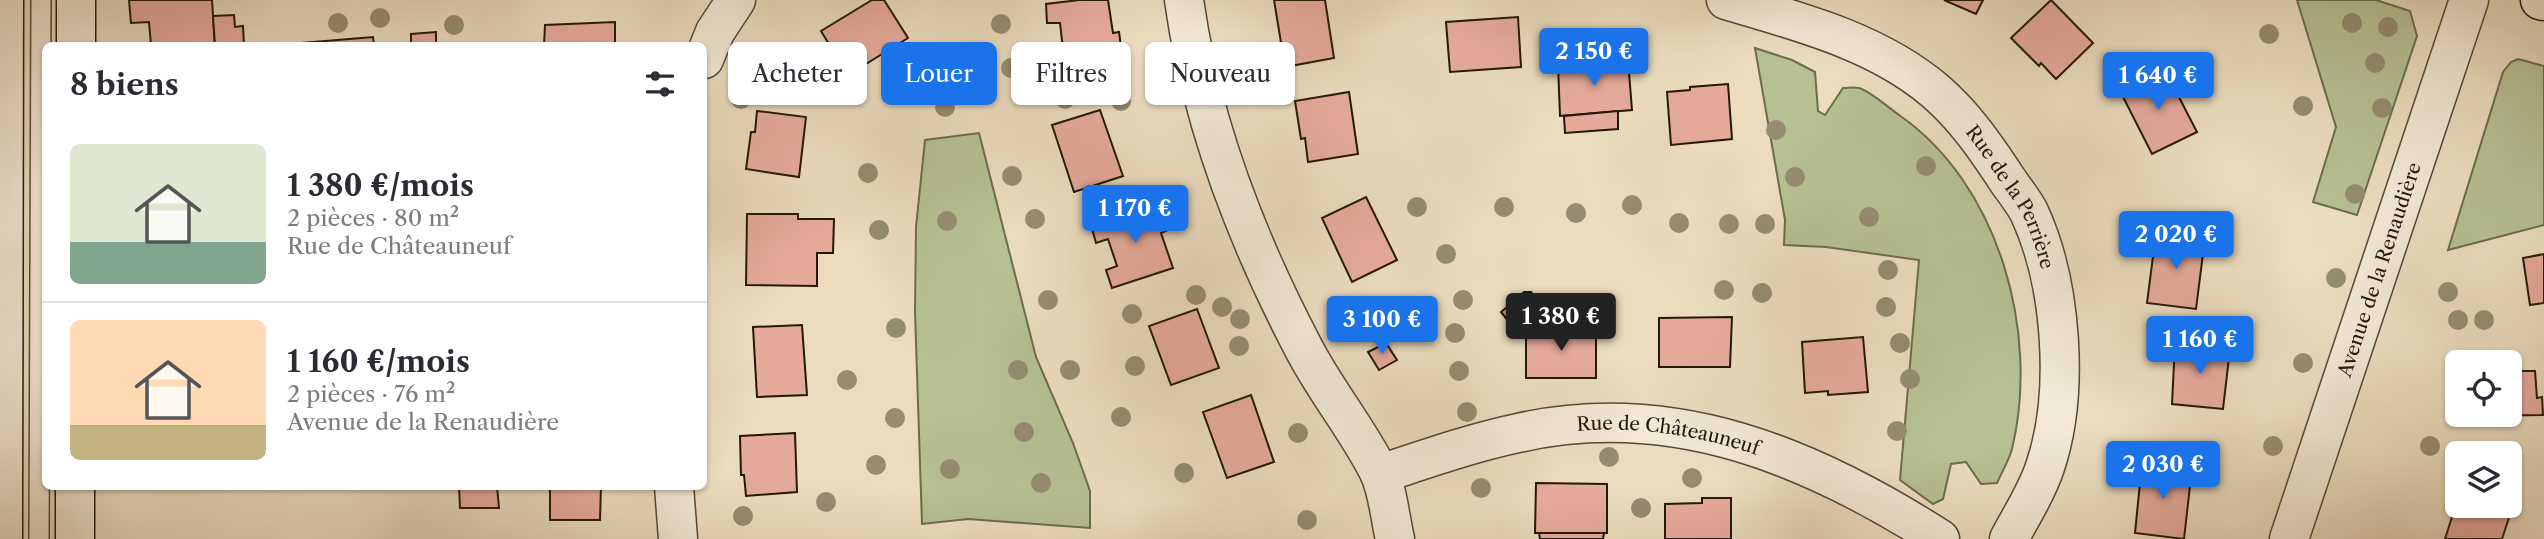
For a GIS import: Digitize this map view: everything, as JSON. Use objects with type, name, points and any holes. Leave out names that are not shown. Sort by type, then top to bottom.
[{"type":"street","points":[[3,539],[4,0]]},
{"type":"street","points":[[76,0],[76,42]]},
{"type":"street","points":[[707,52],[715,32],[736,0]]},
{"type":"street","points":[[1184,0],[1202,97],[1223,170],[1251,239],[1302,347],[1380,474],[1395,539]]},
{"type":"street","name":"Rue de la Perrière","points":[[1726,0],[1841,37],[1883,57],[1934,90],[1980,141],[2028,211],[2043,252],[2054,298],[2060,382],[2045,468],[2010,539]]},
{"type":"street","name":"Avenue de la Renaudière","points":[[2289,539],[2469,0]]},
{"type":"street","name":"Rue de Châteauneuf","points":[[1380,474],[1449,451],[1520,432],[1577,425],[1629,423],[1684,428],[1758,446],[1808,465],[1889,507],[1940,539]]},
{"type":"street","points":[[75,490],[75,539]]},
{"type":"street","points":[[674,490],[678,539]]},
{"type":"lane","points":[[40,539],[41,0]]},
{"type":"green space","points":[[2297,0],[2376,0],[2410,11],[2417,36],[2357,215],[2313,202],[2336,127]]},
{"type":"green space","points":[[1755,48],[1792,60],[1815,72],[1818,111],[1825,115],[1843,88],[1859,88],[1879,100],[1934,144],[1963,180],[1986,220],[2004,264],[2015,311],[2020,358],[2019,404],[2012,449],[1997,483],[1981,484],[1966,462],[1951,464],[1943,499],[1933,504],[1900,480],[1919,260],[1826,247],[1784,245],[1785,220]]},
{"type":"green space","points":[[2518,59],[2544,66],[2544,225],[2448,250],[2503,72],[2511,62]]},
{"type":"green space","points":[[979,133],[1036,357],[1073,443],[1090,491],[1090,528],[968,519],[922,524],[915,312],[916,227],[925,140]]},
{"type":"building","points":[[129,0],[212,0],[215,42],[151,42],[149,22],[131,23]]},
{"type":"building","points":[[872,0],[884,0],[908,38],[902,42],[881,42],[881,55],[867,63],[867,42],[828,42],[821,31]]},
{"type":"building","points":[[1108,0],[1113,33],[1119,32],[1120,42],[1062,42],[1060,23],[1047,23],[1046,4]]},
{"type":"building","points":[[1274,0],[1325,0],[1334,58],[1295,65],[1295,42],[1281,42]]},
{"type":"building","points":[[1944,0],[1983,0],[1976,14]]},
{"type":"building","points":[[2051,0],[2093,43],[2056,79],[2011,38]]},
{"type":"building","points":[[234,15],[235,27],[243,26],[244,42],[215,42],[213,16]]},
{"type":"building","points":[[1518,17],[1521,67],[1450,72],[1446,22]]},
{"type":"building","points":[[615,22],[615,42],[544,42],[545,25]]},
{"type":"building","points":[[436,32],[436,42],[411,42],[411,34]]},
{"type":"building","points":[[373,37],[374,42],[314,42]]},
{"type":"building","points":[[1628,60],[1632,110],[1560,116],[1558,65]]},
{"type":"building","points":[[2165,70],[2197,132],[2152,154],[2120,91]]},
{"type":"building","points":[[1728,84],[1732,139],[1671,145],[1667,92]]},
{"type":"building","points":[[1349,92],[1358,154],[1308,162],[1295,101]]},
{"type":"building","points":[[1100,110],[1123,176],[1074,192],[1052,125]]},
{"type":"building","points":[[757,111],[806,117],[799,177],[746,169]]},
{"type":"building","points":[[1618,111],[1618,129],[1565,133],[1564,116]]},
{"type":"building","points":[[1366,197],[1397,260],[1352,282],[1322,218]]},
{"type":"building","points":[[1156,203],[1166,231],[1161,233],[1173,268],[1112,288],[1106,270],[1117,266],[1108,239],[1096,243],[1091,225]]},
{"type":"building","points":[[747,214],[798,214],[798,219],[834,219],[833,253],[817,253],[817,286],[746,285]]},
{"type":"building","points":[[2156,233],[2205,238],[2196,309],[2147,303]]},
{"type":"building","points":[[2544,254],[2544,303],[2530,305],[2523,258]]},
{"type":"building","points":[[1524,292],[1531,292],[1546,310],[1551,305],[1569,328],[1514,328],[1501,312]]},
{"type":"building","points":[[1197,309],[1219,368],[1171,385],[1149,326]]},
{"type":"building","points":[[1732,317],[1730,367],[1659,367],[1659,318]]},
{"type":"building","points":[[802,325],[807,395],[757,397],[753,327]]},
{"type":"building","points":[[1596,327],[1596,378],[1526,378],[1526,328]]},
{"type":"building","points":[[1863,337],[1868,392],[1828,395],[1828,391],[1805,393],[1802,342]]},
{"type":"building","points":[[1386,343],[1397,360],[1379,370],[1368,352]]},
{"type":"building","points":[[2175,343],[2230,349],[2223,409],[2172,404]]},
{"type":"building","points":[[2522,371],[2535,371],[2537,398],[2542,397],[2543,415],[2522,415]]},
{"type":"building","points":[[1251,395],[1274,462],[1227,478],[1203,412]]},
{"type":"building","points":[[795,433],[797,492],[746,496],[744,475],[741,475],[740,436]]},
{"type":"building","points":[[2142,463],[2192,468],[2184,539],[2135,533]]},
{"type":"building","points":[[1536,483],[1607,484],[1607,533],[1535,533]]},
{"type":"building","points":[[459,490],[497,490],[499,508],[460,508]]},
{"type":"building","points":[[550,490],[601,490],[600,520],[550,520]]},
{"type":"building","points":[[1702,498],[1731,498],[1731,539],[1665,539],[1665,504],[1702,503]]},
{"type":"building","points":[[2452,518],[2509,518],[2502,539],[2445,539]]},
{"type":"building","points":[[1539,533],[1604,533],[1603,539],[1540,539]]}]
